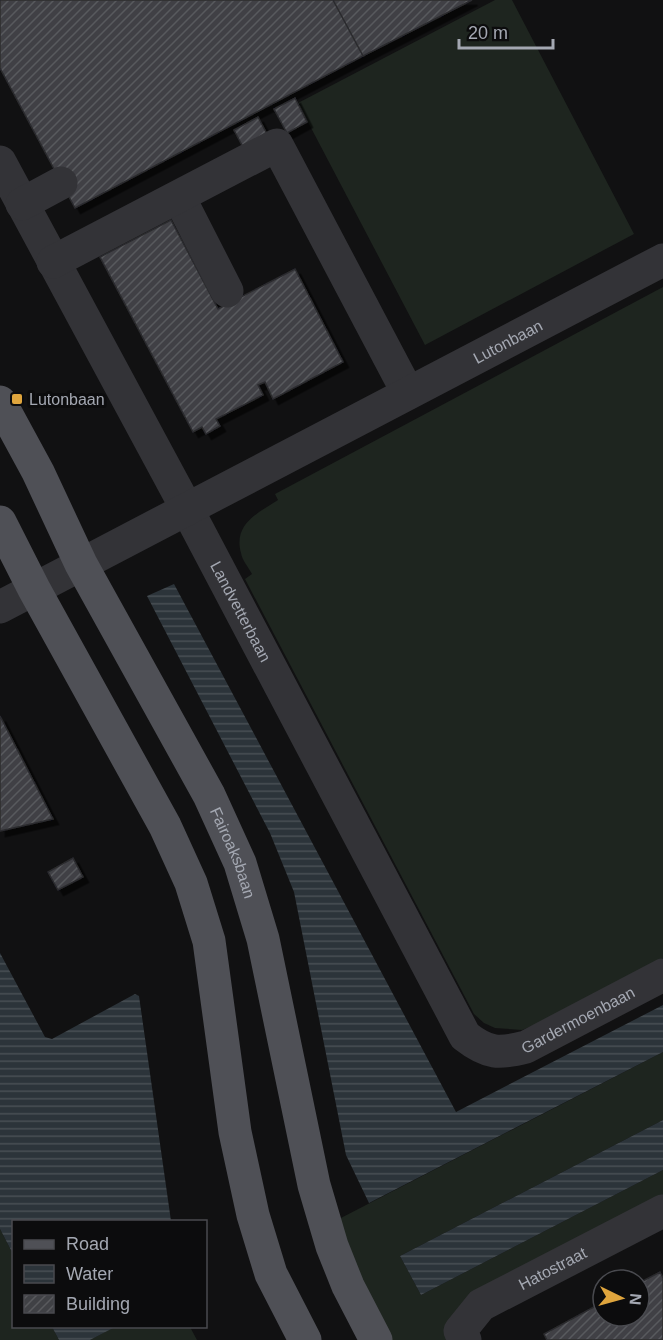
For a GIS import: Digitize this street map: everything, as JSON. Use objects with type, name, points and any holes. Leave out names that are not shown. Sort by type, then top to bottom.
[{"type":"main road","name":"Fairoaksbaan","points":[[0,402],[38,472],[81,564],[209,795],[240,863],[263,939],[314,1185],[332,1246],[344,1276],[376,1340]]},
{"type":"main road","points":[[0,522],[34,589],[165,826],[191,883],[209,941],[235,1132],[253,1215],[272,1274],[305,1340]]},
{"type":"street","points":[[53,262],[278,145],[408,393]]},
{"type":"street","name":"Landvetterbaan","points":[[0,162],[188,509],[465,1036],[490,1052]]},
{"type":"street","points":[[22,204],[61,183]]},
{"type":"street","points":[[178,197],[228,291]]},
{"type":"street","name":"Lutonbaan","points":[[0,607],[663,260]]},
{"type":"street","name":"Gardermoenbaan","points":[[490,1052],[507,1052],[526,1047],[663,975]]},
{"type":"street","name":"Hatostraat","points":[[465,1340],[460,1331],[481,1305],[663,1212]]},
{"type":"shaded area","points":[[495,0],[512,0],[634,234],[425,345],[298,103]]},
{"type":"shaded area","points":[[663,287],[663,958],[544,1021],[522,1030],[495,1028],[484,1023],[474,1014],[245,579],[252,574],[242,556],[239,543],[241,534],[255,515],[278,500],[275,494]]},
{"type":"shaded area","points":[[663,1052],[663,1120],[400,1256],[421,1295],[663,1170],[663,1196],[472,1295],[454,1315],[446,1340],[390,1340],[369,1301],[337,1220]]},
{"type":"shaded area","points":[[0,1229],[12,1252],[12,1328],[53,1328],[59,1340],[0,1340]]},
{"type":"shaded area","points":[[112,1328],[191,1328],[197,1340],[90,1340]]},
{"type":"water","points":[[174,584],[456,1112],[663,1005],[663,1052],[369,1203],[346,1155],[294,892],[270,833],[147,596]]},
{"type":"water","points":[[0,953],[45,1037],[52,1039],[135,994],[139,996],[171,1220],[12,1220],[12,1252],[0,1229]]},
{"type":"water","points":[[663,1120],[663,1170],[421,1295],[400,1256]]},
{"type":"water","points":[[53,1328],[113,1328],[90,1340],[59,1340]]},
{"type":"building","points":[[0,0],[333,0],[363,56],[75,208],[0,68]]},
{"type":"building","points":[[333,0],[472,0],[363,56]]},
{"type":"building","points":[[295,98],[307,122],[287,133],[274,109]]},
{"type":"building","points":[[258,117],[268,136],[244,149],[234,130]]},
{"type":"building","points":[[171,220],[218,309],[295,269],[343,362],[273,399],[265,382],[258,385],[263,395],[216,419],[220,426],[206,434],[202,427],[193,432],[100,257]]},
{"type":"building","points":[[0,716],[53,819],[0,831]]},
{"type":"building","points":[[73,858],[83,877],[58,890],[48,872]]},
{"type":"building","points":[[660,1272],[663,1278],[663,1340],[547,1340],[544,1334],[591,1309],[591,1328],[651,1328],[651,1277]]},
{"type":"place","name":"Lutonbaan","points":[[17,399]]}]
